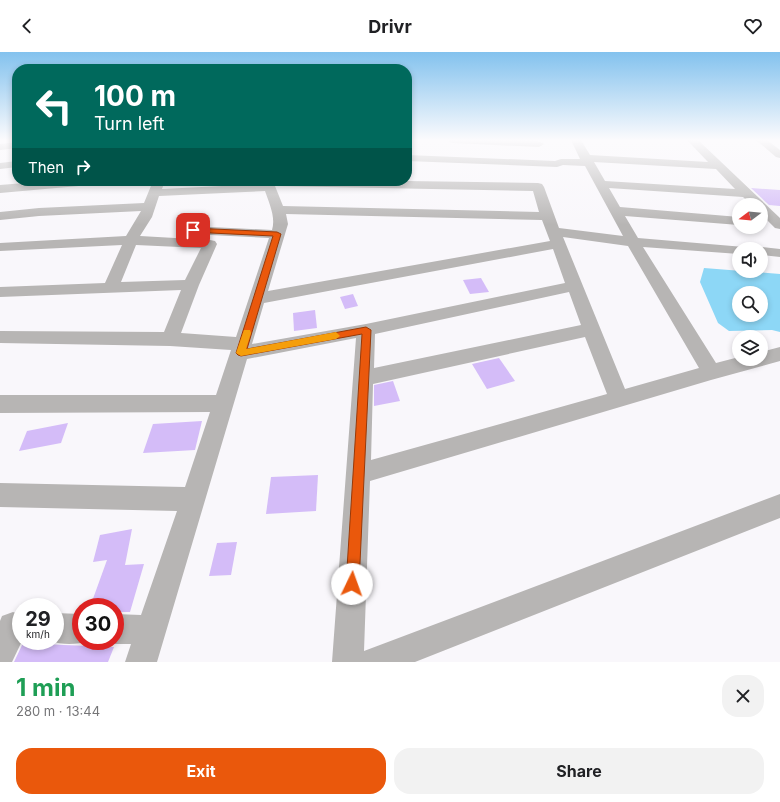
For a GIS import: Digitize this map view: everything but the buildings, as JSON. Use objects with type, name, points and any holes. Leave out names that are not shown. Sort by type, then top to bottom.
[{"type":"street","points":[[592,168],[633,242],[711,372]]},
{"type":"street","points":[[721,168],[752,198]]},
{"type":"street","points":[[2,191],[12,178]]},
{"type":"street","points":[[601,184],[746,192]]},
{"type":"street","points":[[2,191],[46,186]]},
{"type":"street","points":[[0,216],[39,212],[154,194],[236,186]]},
{"type":"street","points":[[141,662],[276,239],[280,224],[278,210],[268,186]]},
{"type":"street","points":[[412,186],[538,188],[547,216],[619,399]]},
{"type":"street","points":[[111,288],[154,194]]},
{"type":"street","points":[[278,210],[547,216]]},
{"type":"street","points":[[616,211],[732,220]]},
{"type":"street","points":[[768,214],[779,225]]},
{"type":"street","points":[[768,223],[779,225]]},
{"type":"street","points":[[135,234],[210,244],[276,239]]},
{"type":"street","points":[[0,247],[135,234],[276,239]]},
{"type":"street","points":[[256,299],[556,238],[732,249]]},
{"type":"street","points":[[170,339],[191,285],[210,244]]},
{"type":"street","points":[[768,252],[780,253]]},
{"type":"street","points":[[0,292],[191,285]]},
{"type":"street","points":[[0,337],[170,339],[242,348],[366,330],[575,286]]},
{"type":"street","points":[[364,378],[591,329]]},
{"type":"street","points":[[348,662],[366,330]]},
{"type":"street","points":[[768,357],[780,354]]},
{"type":"street","points":[[358,474],[734,366]]},
{"type":"street","points":[[0,404],[223,403]]},
{"type":"street","points":[[0,495],[193,499]]},
{"type":"street","points":[[375,662],[780,506]]},
{"type":"street","points":[[0,653],[12,627]]},
{"type":"street","points":[[124,630],[151,630]]},
{"type":"water","points":[[704,268],[732,270],[732,278],[768,278],[768,273],[780,274],[780,332],[772,330],[729,331],[718,323],[700,282]]},
{"type":"slow traffic","points":[[247,333],[241,353],[336,336]]},
{"type":"route","points":[[193,230],[277,234],[256,299],[241,353],[366,330],[352,584]]}]
